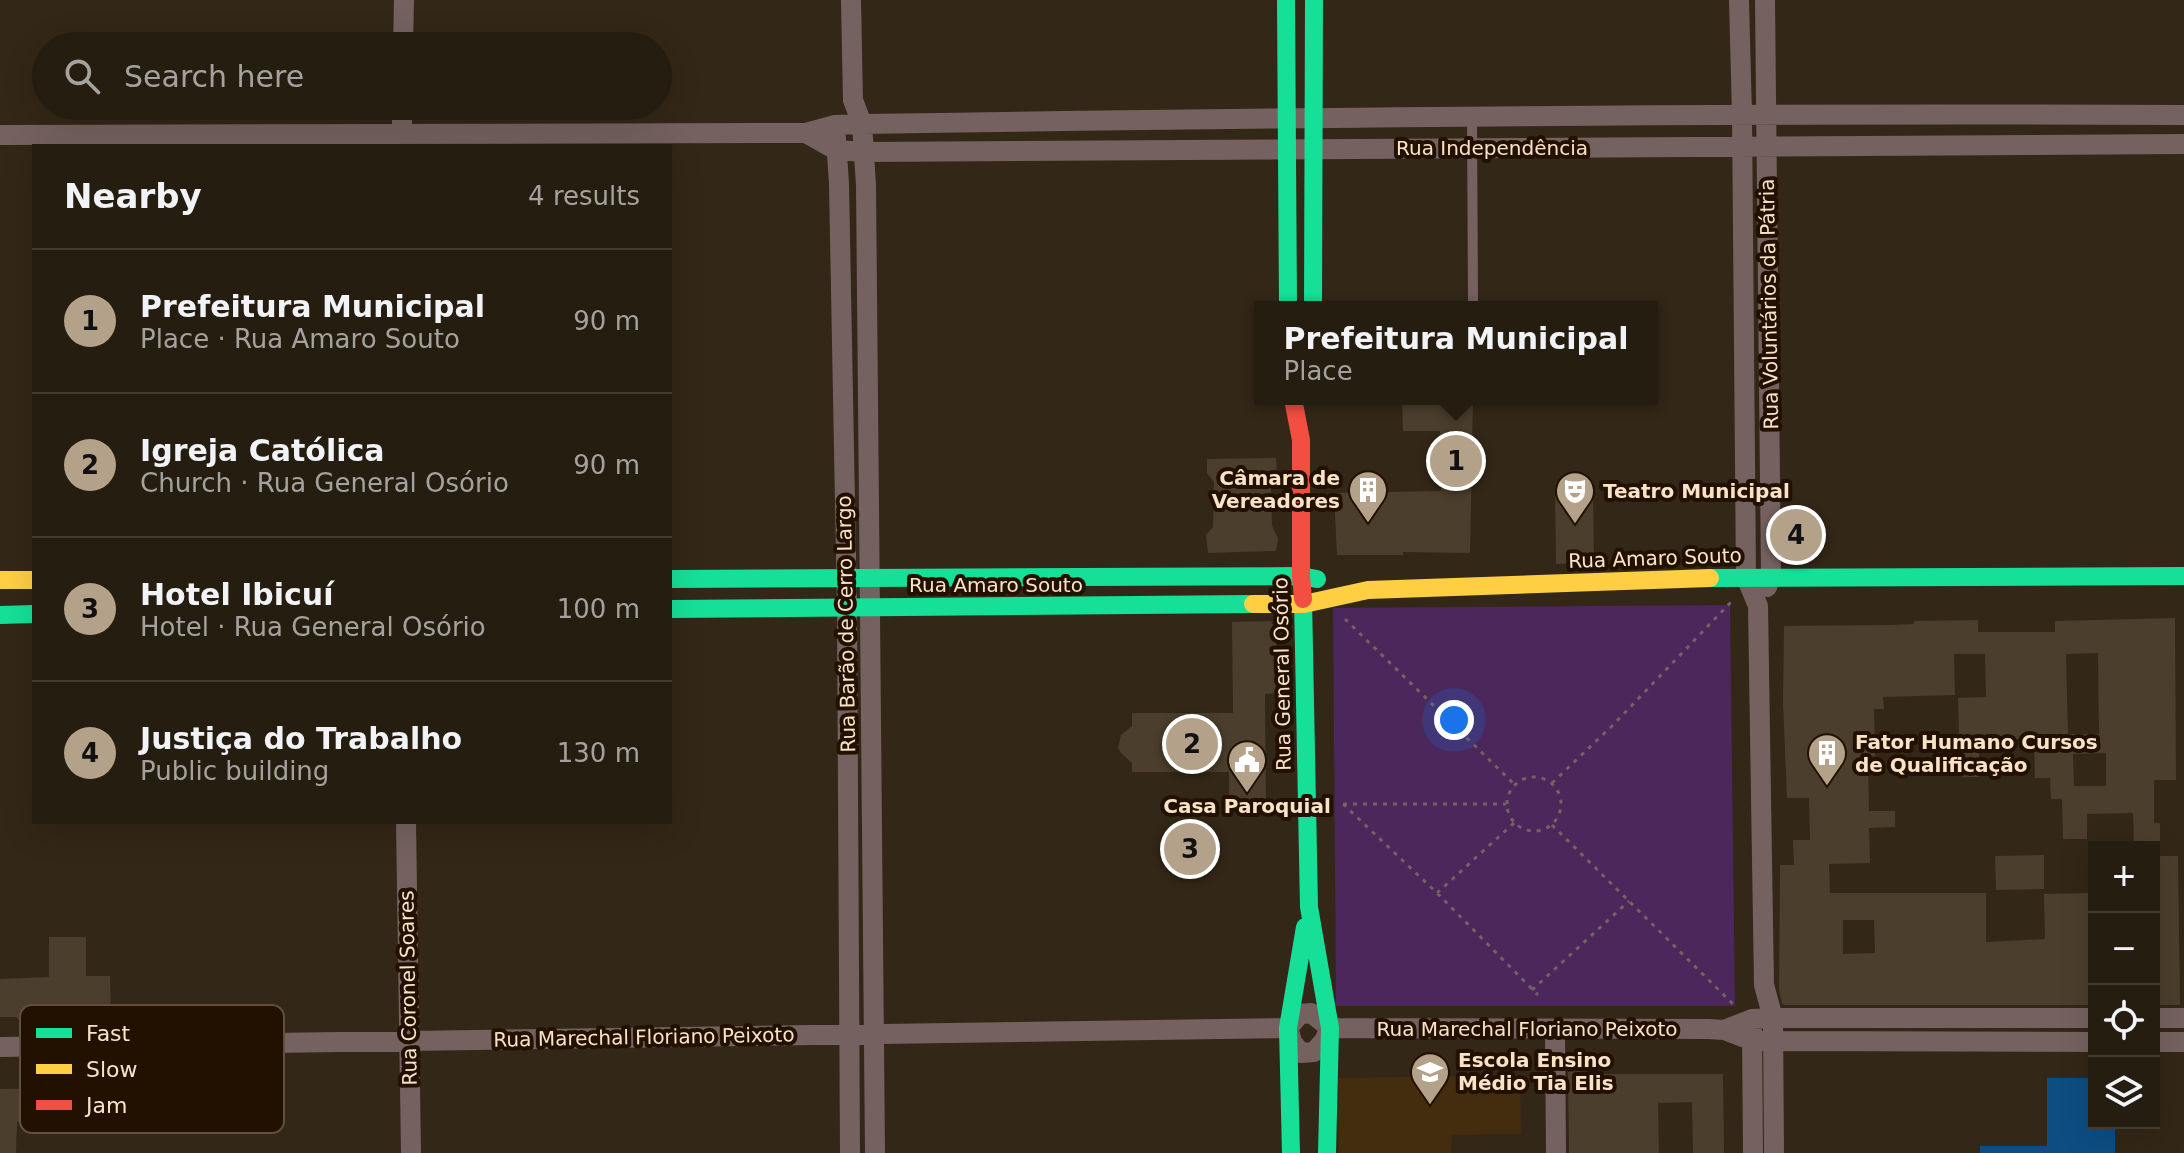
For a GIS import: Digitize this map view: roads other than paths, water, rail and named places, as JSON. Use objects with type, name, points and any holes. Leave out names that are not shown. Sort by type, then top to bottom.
[{"type":"street","points":[[403,32],[404,0]]},
{"type":"street","name":"Rua Barão de Cerro Largo","points":[[851,0],[853,100],[862,124],[867,229],[875,1153]]},
{"type":"street","points":[[1286,0],[1288,301]]},
{"type":"street","points":[[1313,301],[1314,0]]},
{"type":"street","name":"Rua Voluntários da Pátria","points":[[1739,0],[1746,577],[1758,606],[1764,985],[1773,1018],[1763,1041],[1753,1153]]},
{"type":"street","name":"Rua Voluntários da Pátria","points":[[1758,606],[1771,577],[1765,0]]},
{"type":"street","points":[[835,125],[853,100]]},
{"type":"street","name":"Rua Independência","points":[[0,135],[402,140],[806,133],[835,125],[1136,119],[1767,113],[2184,115]]},
{"type":"street","points":[[1917,114],[1917,146]]},
{"type":"street","points":[[1136,119],[1137,150]]},
{"type":"street","name":"Rua Barão de Cerro Largo","points":[[835,125],[840,229],[847,608],[850,1153]]},
{"type":"street","name":"Rua Independência","points":[[806,133],[836,150],[864,152],[2184,144]]},
{"type":"street","points":[[840,229],[867,229]]},
{"type":"street","name":"Rua General Osório","points":[[1294,405],[1301,440],[1309,907],[1330,1028],[1327,1153]]},
{"type":"street","name":"Rua General Osório","points":[[1301,440],[1308,405]]},
{"type":"street","points":[[1744,419],[1770,418]]},
{"type":"street","points":[[844,437],[868,436]]},
{"type":"street","name":"Rua Amaro Souto","points":[[672,579],[1301,576],[1368,590]]},
{"type":"street","name":"Rua Amaro Souto","points":[[672,609],[1304,604],[1368,590],[1746,577],[2184,576]]},
{"type":"street","points":[[0,580],[32,580]]},
{"type":"street","points":[[0,615],[32,614]]},
{"type":"street","name":"Rua Coronel Soares","points":[[406,824],[411,1153]]},
{"type":"street","points":[[848,883],[873,882]]},
{"type":"street","name":"Rua General Osório","points":[[1291,1153],[1288,1028],[1309,907]]},
{"type":"street","name":"Rua Voluntários da Pátria","points":[[1764,985],[1752,1019],[1763,1041],[1774,1153]]},
{"type":"street","name":"Rua Marechal Floriano Peixoto","points":[[284,1043],[1288,1028],[1300,1014],[1311,1013],[1330,1028],[1724,1030],[1763,1041],[2088,1042]]},
{"type":"street","name":"Rua Marechal Floriano Peixoto","points":[[1724,1030],[1752,1019],[1773,1018],[2088,1018]]},
{"type":"street","points":[[2160,1018],[2184,1018]]},
{"type":"street","points":[[1288,1028],[1292,1042],[1301,1053],[1314,1052],[1330,1028]]},
{"type":"street","points":[[1555,1029],[1556,1153]]},
{"type":"street","points":[[2160,1042],[2184,1042]]},
{"type":"street","name":"Rua Marechal Floriano Peixoto","points":[[0,1047],[20,1047]]},
{"type":"lane","points":[[1472,116],[1473,301]]},
{"type":"water","points":[[2047,1078],[2088,1078],[2088,1129],[2115,1129],[2115,1153],[1980,1153],[1980,1146],[2047,1146]]},
{"type":"place","name":"Prefeitura Municipal","points":[[1456,461]]},
{"type":"place","name":"Câmara de Vereadores","points":[[1368,524]]},
{"type":"place","name":"Teatro Municipal","points":[[1575,525]]},
{"type":"place","name":"Justiça do Trabalho","points":[[1796,535]]},
{"type":"place","name":"Igreja Católica","points":[[1192,744]]},
{"type":"place","name":"Fator Humano Cursos de Qualificação","points":[[1827,787]]},
{"type":"place","name":"Casa Paroquial","points":[[1247,794]]},
{"type":"place","name":"Hotel Ibicuí","points":[[1190,849]]},
{"type":"place","name":"Escola Ensino Médio Tia Elis","points":[[1430,1106]]}]
